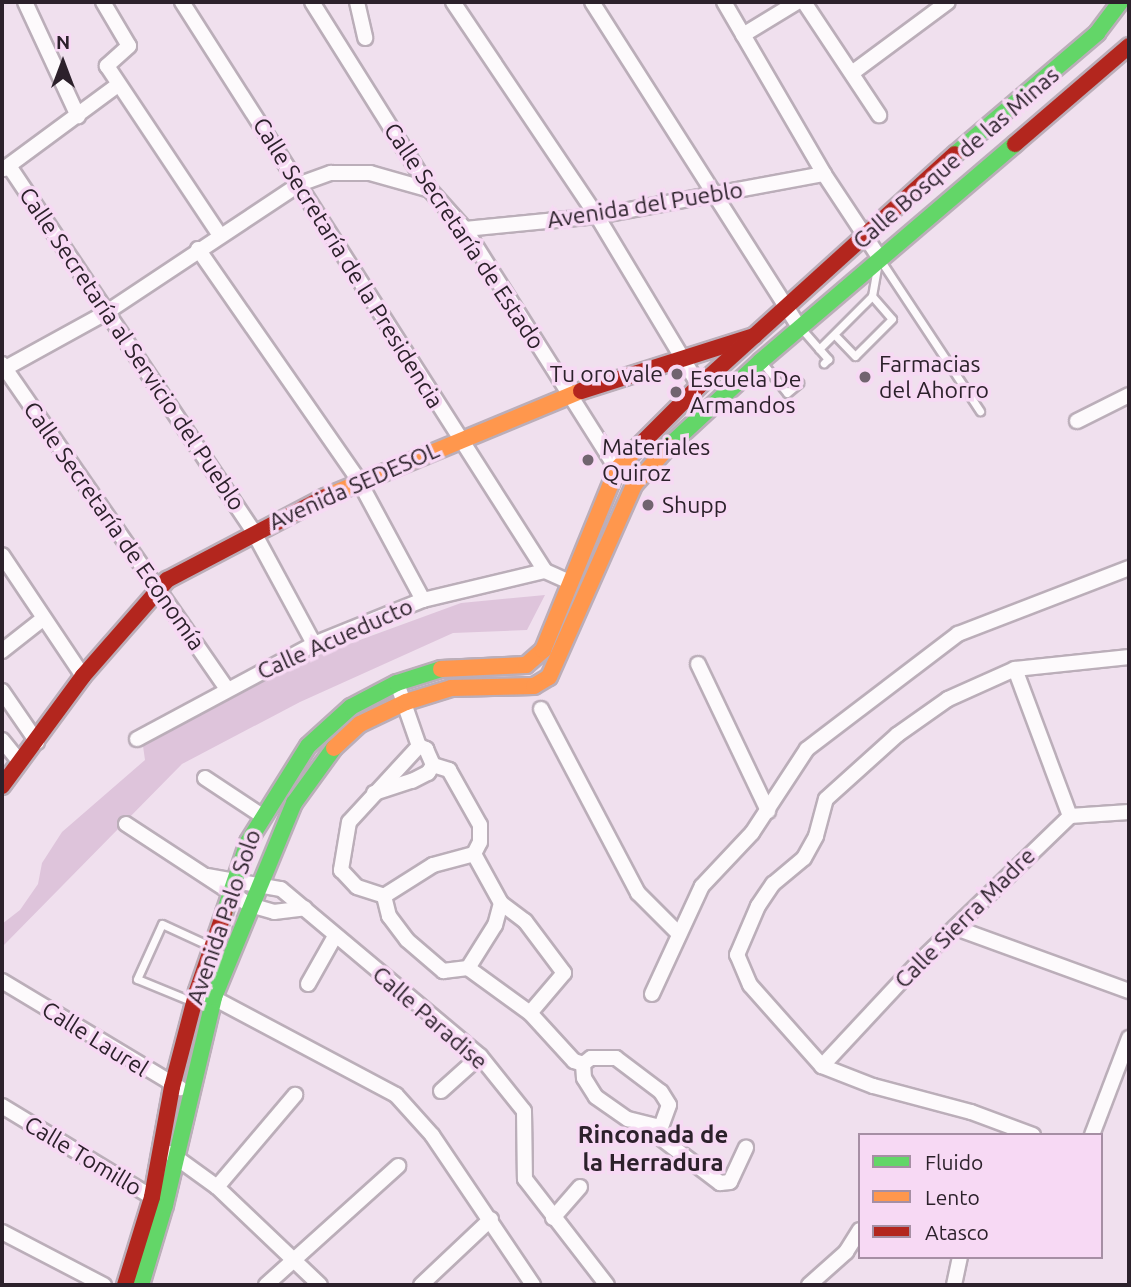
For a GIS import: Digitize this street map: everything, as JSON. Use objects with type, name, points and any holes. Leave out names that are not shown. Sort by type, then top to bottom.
[{"type":"main road","name":"Calle Bosque de las Minas","points":[[787,310],[925,180],[1043,82],[1097,33],[1120,2]]},
{"type":"main road","name":"Calle Bosque de las Minas","points":[[799,327],[1129,46]]},
{"type":"main road","name":"Avenida Palo Solo","points":[[169,1153],[172,1087],[195,997],[261,815],[308,746],[351,706],[397,683],[449,666],[526,665],[543,650],[617,469],[699,386],[787,310]]},
{"type":"main road","name":"Avenida SEDESOL","points":[[2,786],[83,676],[158,588],[253,531],[359,481],[568,396],[680,356],[760,334],[799,327]]},
{"type":"main road","name":"Avenida Palo Solo","points":[[141,1285],[169,1153],[192,1090],[214,997],[294,803],[324,757],[360,724],[406,702],[452,688],[510,689],[534,686],[549,677],[634,485],[686,428],[799,327]]},
{"type":"main road","name":"Avenida Palo Solo","points":[[125,1285],[159,1201]]},
{"type":"street","points":[[25,2],[78,116]]},
{"type":"street","points":[[103,2],[129,46],[107,66],[219,234]]},
{"type":"street","name":"Calle Secretaría de la Presidencia","points":[[182,2],[300,184],[458,439],[545,571]]},
{"type":"street","name":"Calle Secretaría de Estado","points":[[312,2],[430,190],[465,229],[568,396],[617,469]]},
{"type":"street","points":[[357,2],[365,38]]},
{"type":"street","points":[[453,2],[597,216],[699,386]]},
{"type":"street","points":[[592,2],[799,327]]},
{"type":"street","points":[[724,2],[824,174],[879,257]]},
{"type":"street","points":[[743,35],[797,2]]},
{"type":"street","points":[[804,2],[879,115]]},
{"type":"street","points":[[852,73],[948,2]]},
{"type":"street","points":[[6,168],[118,85]]},
{"type":"street","name":"Calle Secretaría al Servicio del Pueblo","points":[[6,168],[107,312],[253,531],[314,644]]},
{"type":"street","points":[[3,368],[107,312],[219,234],[300,184],[331,173],[370,173],[430,190]]},
{"type":"street","name":"Avenida del Pueblo","points":[[465,229],[597,216],[824,174]]},
{"type":"street","points":[[198,249],[359,481],[423,600]]},
{"type":"street","name":"Calle Secretaría de Economía","points":[[3,368],[226,688]]},
{"type":"street","points":[[1077,421],[1129,395]]},
{"type":"street","points":[[2,555],[83,676]]},
{"type":"street","points":[[652,994],[702,886],[768,811],[807,749],[958,634],[1129,568]]},
{"type":"street","points":[[545,571],[570,582]]},
{"type":"street","name":"Calle Acueducto","points":[[137,739],[226,688],[314,644],[423,600],[545,571]]},
{"type":"street","points":[[2,651],[44,618]]},
{"type":"street","points":[[1028,1133],[971,1112],[873,1086],[822,1066],[750,985],[737,955],[743,932],[773,884],[804,858],[816,836],[826,799],[840,782],[948,699],[1015,669],[1129,657]]},
{"type":"street","points":[[698,664],[768,811]]},
{"type":"street","points":[[1015,669],[1070,816],[1129,812]]},
{"type":"street","points":[[397,683],[406,702],[419,746]]},
{"type":"street","points":[[2,691],[37,742]]},
{"type":"street","points":[[541,709],[638,893],[679,934]]},
{"type":"street","points":[[2,740],[20,762]]},
{"type":"street","points":[[419,746],[426,749],[433,765],[449,770],[480,825],[480,842],[474,855]]},
{"type":"street","points":[[384,896],[357,887],[341,870],[348,822],[369,795],[419,746]]},
{"type":"street","points":[[369,795],[412,781],[433,765]]},
{"type":"street","points":[[205,778],[261,815]]},
{"type":"street","name":"Calle Sierra Madre","points":[[822,1066],[1070,816]]},
{"type":"street","name":"Calle Paradise","points":[[126,824],[207,876],[233,887],[260,883],[281,889],[480,1056],[524,1111],[525,1179],[607,1285]]},
{"type":"street","points":[[384,896],[433,864],[474,855]]},
{"type":"street","points":[[474,855],[501,903],[526,921],[564,973],[530,1013]]},
{"type":"street","points":[[233,887],[250,905],[274,912],[305,908]]},
{"type":"street","points":[[384,896],[389,916],[407,940],[443,971],[468,968],[530,1013],[574,1061],[583,1064]]},
{"type":"street","points":[[468,968],[495,925],[501,903]]},
{"type":"street","points":[[956,928],[1129,990]]},
{"type":"street","points":[[308,984],[335,936]]},
{"type":"street","name":"Calle Laurel","points":[[2,981],[172,1087],[192,1090]]},
{"type":"street","points":[[195,997],[214,997],[396,1095],[432,1135],[533,1285]]},
{"type":"street","points":[[1093,1133],[1129,1038]]},
{"type":"street","points":[[441,1091],[480,1056]]},
{"type":"street","points":[[583,1064],[591,1058],[616,1058],[661,1092],[669,1105],[658,1136],[720,1182],[730,1182],[746,1147]]},
{"type":"street","points":[[583,1064],[584,1078],[596,1097],[628,1119],[660,1127]]},
{"type":"street","points":[[217,1187],[295,1095]]},
{"type":"street","name":"Calle Tomillo","points":[[2,1106],[159,1201]]},
{"type":"street","points":[[169,1153],[217,1187],[320,1285]]},
{"type":"street","points":[[266,1285],[398,1166]]},
{"type":"street","points":[[553,1218],[580,1187]]},
{"type":"street","points":[[421,1285],[491,1219]]},
{"type":"street","points":[[2,1232],[104,1285]]},
{"type":"street","points":[[809,1285],[846,1252],[858,1233]]},
{"type":"street","points":[[954,1285],[960,1259]]},
{"type":"lane","points":[[819,349],[872,296],[879,257]]},
{"type":"lane","points":[[879,257],[980,411]]},
{"type":"lane","points":[[834,334],[855,356],[892,319],[872,296]]},
{"type":"lane","points":[[799,327],[828,359],[824,363]]},
{"type":"lane","points":[[761,360],[787,393],[799,383]]},
{"type":"lane","points":[[195,997],[137,979],[162,924],[213,947]]},
{"type":"shaded area","points":[[545,595],[527,630],[453,633],[300,702],[182,764],[2,947],[2,924],[20,910],[38,884],[42,863],[62,832],[145,760],[143,746],[226,698],[316,656],[461,603]]},
{"type":"traffic: fast","points":[[955,154],[1097,33],[1120,2]]},
{"type":"traffic: fast","points":[[669,446],[761,361],[1015,144]]},
{"type":"traffic: fast","points":[[224,913],[248,842],[308,746],[351,707],[397,683],[441,669]]},
{"type":"traffic: fast","points":[[141,1285],[165,1205],[214,997],[294,803],[334,748]]},
{"type":"traffic: slow","points":[[325,497],[581,391]]},
{"type":"traffic: slow","points":[[334,748],[360,724],[406,702],[451,688],[534,686],[549,677],[634,485],[669,446]]},
{"type":"traffic: slow","points":[[441,669],[526,665],[543,650],[617,469],[637,448]]},
{"type":"traffic: jam","points":[[1015,144],[1129,46]]},
{"type":"traffic: jam","points":[[637,448],[699,386],[955,154]]},
{"type":"traffic: jam","points":[[581,391],[754,336]]},
{"type":"traffic: jam","points":[[2,786],[83,676],[167,580],[325,497]]},
{"type":"traffic: jam","points":[[125,1285],[152,1197],[172,1087],[197,991],[224,913]]},
{"type":"place","name":"Tu oro vale","points":[[677,374]]},
{"type":"place","name":"Farmacias del Ahorro","points":[[865,377]]},
{"type":"place","name":"Escuela De Armandos","points":[[676,392]]},
{"type":"place","name":"Materiales Quiroz","points":[[588,460]]},
{"type":"place","name":"Shupp","points":[[648,505]]},
{"type":"district","name":"Rinconada de la Herradura","points":[[653,1149]]}]
